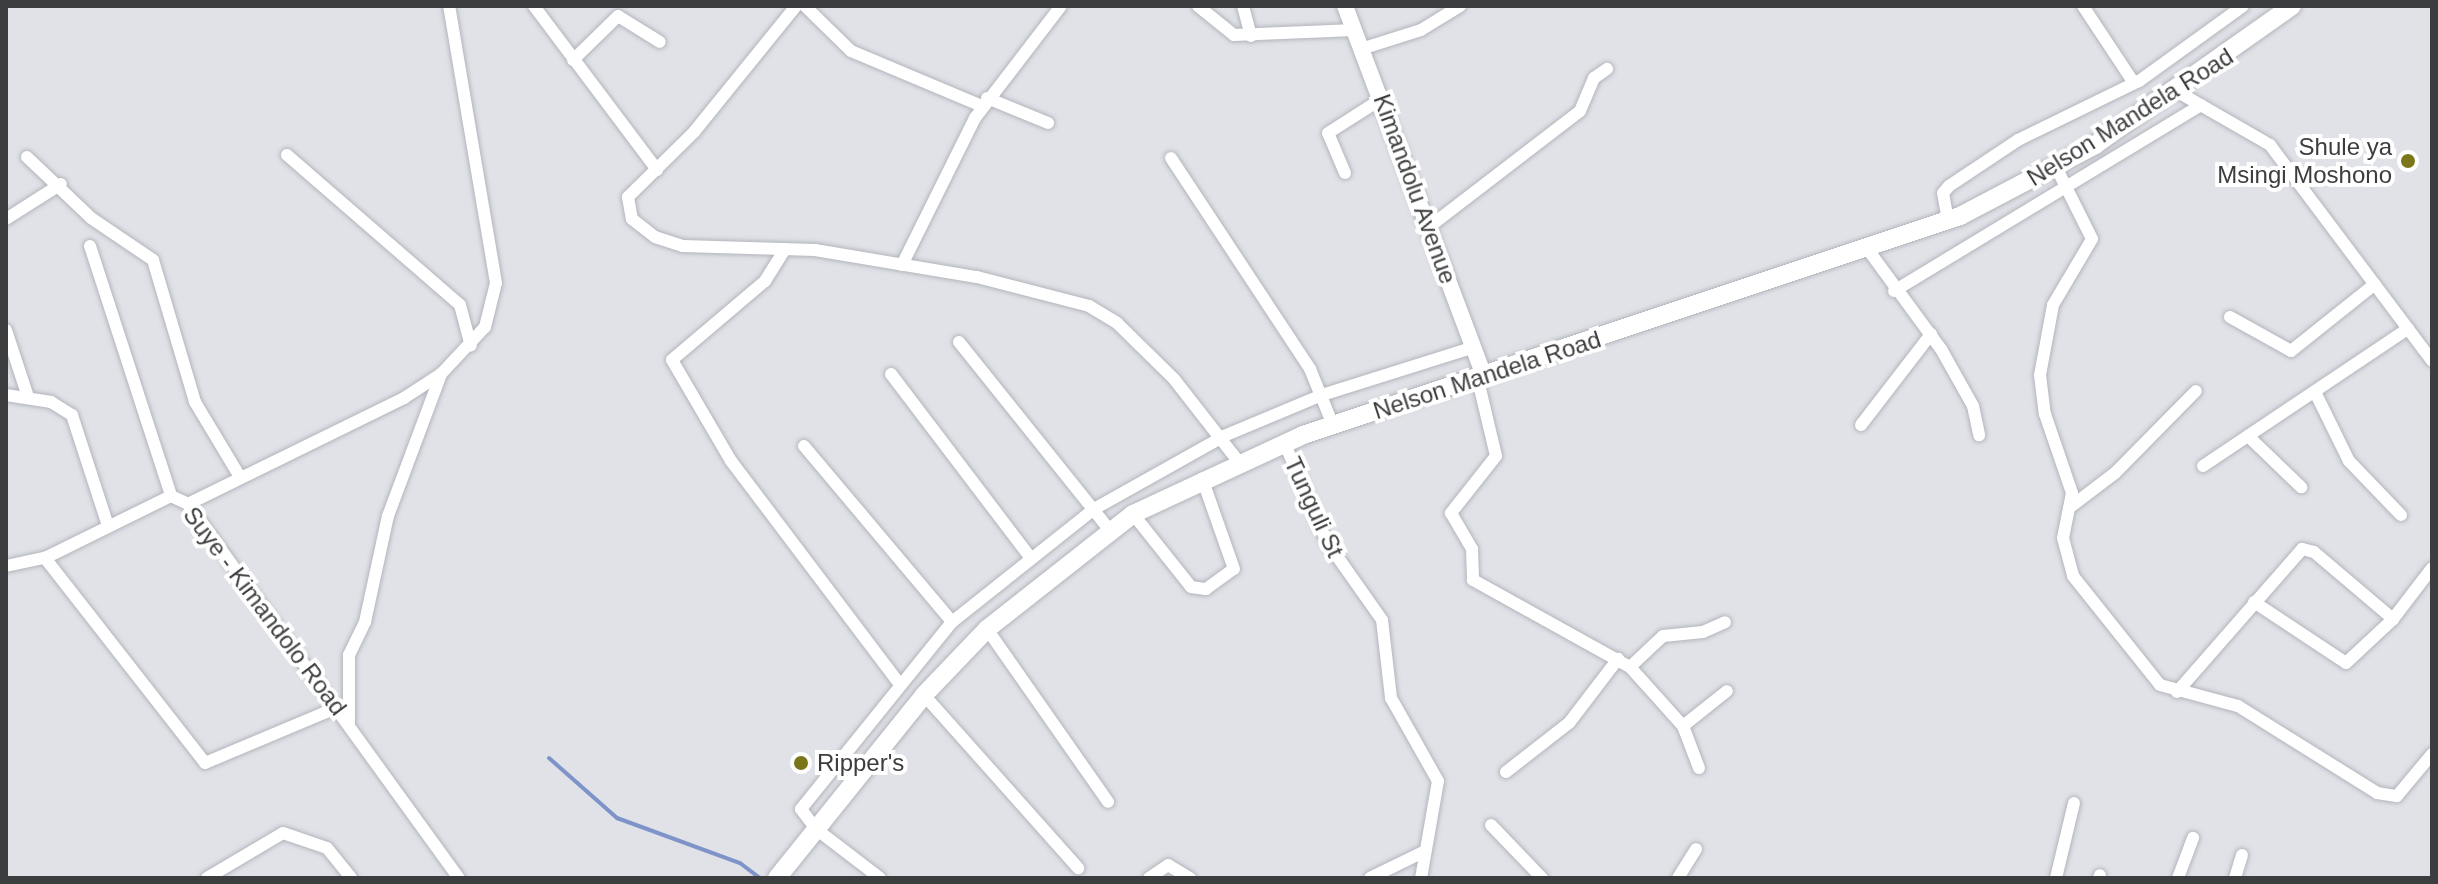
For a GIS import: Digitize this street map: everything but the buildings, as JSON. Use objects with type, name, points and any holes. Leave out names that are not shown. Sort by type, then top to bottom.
[{"type":"main road","name":"Nelson Mandela Road","points":[[782,871],[924,695],[987,629],[1109,529],[1133,514],[1202,478],[1284,442],[1480,375],[1869,251],[1948,221],[2056,167],[2178,92],[2292,6]]},
{"type":"street","points":[[188,504],[240,477],[359,424],[441,374],[471,346],[493,309],[496,283],[449,6]]},
{"type":"street","points":[[534,6],[657,170]]},
{"type":"street","points":[[796,6],[657,170],[634,189],[626,205],[632,219],[655,237],[710,250],[785,249],[902,265],[977,277],[1101,311],[1224,436],[1238,461]]},
{"type":"street","points":[[805,6],[851,51],[1048,123]]},
{"type":"street","points":[[902,265],[985,102],[1061,6]]},
{"type":"street","points":[[1198,6],[1224,31],[1251,36],[1355,30]]},
{"type":"street","points":[[1243,6],[1251,36]]},
{"type":"street","name":"Kimandolu Avenue","points":[[1345,6],[1383,98],[1474,347],[1480,375]]},
{"type":"street","points":[[1361,49],[1421,30],[1460,6]]},
{"type":"street","points":[[2083,6],[2134,83]]},
{"type":"street","points":[[1948,221],[1943,193],[1949,186],[2018,140],[2134,83],[2243,6]]},
{"type":"street","points":[[573,60],[618,16],[660,42]]},
{"type":"street","points":[[1429,227],[1580,111],[1594,78],[1607,69]]},
{"type":"street","points":[[2178,92],[2270,145],[2432,361]]},
{"type":"street","points":[[1345,173],[1328,133],[1383,98]]},
{"type":"street","points":[[1894,291],[2201,105]]},
{"type":"street","points":[[287,155],[460,305],[471,346]]},
{"type":"street","points":[[27,157],[61,184],[91,218],[153,260],[195,402],[240,477]]},
{"type":"street","points":[[1171,158],[1322,395],[1333,425]]},
{"type":"street","points":[[2056,167],[2092,239],[2053,305],[2040,375],[2045,414],[2072,493],[2063,538],[2073,576],[2153,680],[2177,692],[2208,694],[2238,706],[2389,798],[2432,754]]},
{"type":"street","points":[[6,219],[61,184]]},
{"type":"street","points":[[90,246],[171,496]]},
{"type":"street","points":[[785,249],[773,272],[672,361],[731,461],[899,683]]},
{"type":"street","points":[[1869,251],[1894,291],[1931,334],[1973,406],[1979,435]]},
{"type":"street","points":[[2230,317],[2291,351],[2375,284]]},
{"type":"street","points":[[2203,466],[2408,329]]},
{"type":"street","points":[[6,330],[28,397]]},
{"type":"street","points":[[1861,425],[1931,334]]},
{"type":"street","points":[[959,342],[1109,529]]},
{"type":"street","points":[[880,878],[816,829],[802,813],[803,802],[952,622],[1094,509],[1224,436],[1322,395],[1474,347]]},
{"type":"street","points":[[349,722],[349,655],[365,622],[388,516],[441,374]]},
{"type":"street","points":[[891,374],[1030,557]]},
{"type":"street","points":[[1480,375],[1496,456],[1451,513],[1472,549],[1473,580],[1630,667],[1683,726],[1699,768]]},
{"type":"street","points":[[2069,508],[2115,473],[2196,391]]},
{"type":"street","points":[[2315,392],[2349,461],[2401,515]]},
{"type":"street","points":[[6,395],[28,397],[63,407],[75,419],[108,526]]},
{"type":"street","points":[[2248,436],[2301,487]]},
{"type":"street","name":"Tunguli St","points":[[1284,442],[1332,552],[1382,620],[1391,698],[1438,781],[1423,852],[1421,878]]},
{"type":"street","points":[[804,446],[952,622]]},
{"type":"street","points":[[1133,514],[1191,587],[1206,589],[1234,569],[1202,478]]},
{"type":"street","name":"Suye - Kimandolo Road","points":[[6,566],[45,558],[171,496],[188,504],[349,722],[459,878]]},
{"type":"street","points":[[2177,692],[2254,602],[2306,548],[2393,619]]},
{"type":"street","points":[[45,558],[205,763],[338,707]]},
{"type":"street","points":[[2254,602],[2346,663],[2393,619],[2432,568]]},
{"type":"street","points":[[1630,667],[1663,636],[1703,632],[1725,622]]},
{"type":"street","points":[[987,629],[1108,802]]},
{"type":"street","points":[[1506,772],[1569,723],[1618,659]]},
{"type":"street","points":[[1683,726],[1727,691]]},
{"type":"street","points":[[924,695],[1078,868]]},
{"type":"street","points":[[2056,878],[2074,803]]},
{"type":"street","points":[[1491,825],[1542,878]]},
{"type":"street","points":[[207,878],[283,833],[327,848],[351,878]]},
{"type":"street","points":[[2178,878],[2193,838]]},
{"type":"street","points":[[1678,878],[1696,849]]},
{"type":"street","points":[[1370,878],[1423,852]]},
{"type":"street","points":[[2235,878],[2242,855]]},
{"type":"street","points":[[1149,878],[1168,865],[1190,878]]},
{"type":"waterway","points":[[549,758],[617,818],[740,863],[760,878]]},
{"type":"place","name":"Shule ya Msingi Moshono","points":[[2408,161]]},
{"type":"place","name":"Ripper's","points":[[801,763]]}]
